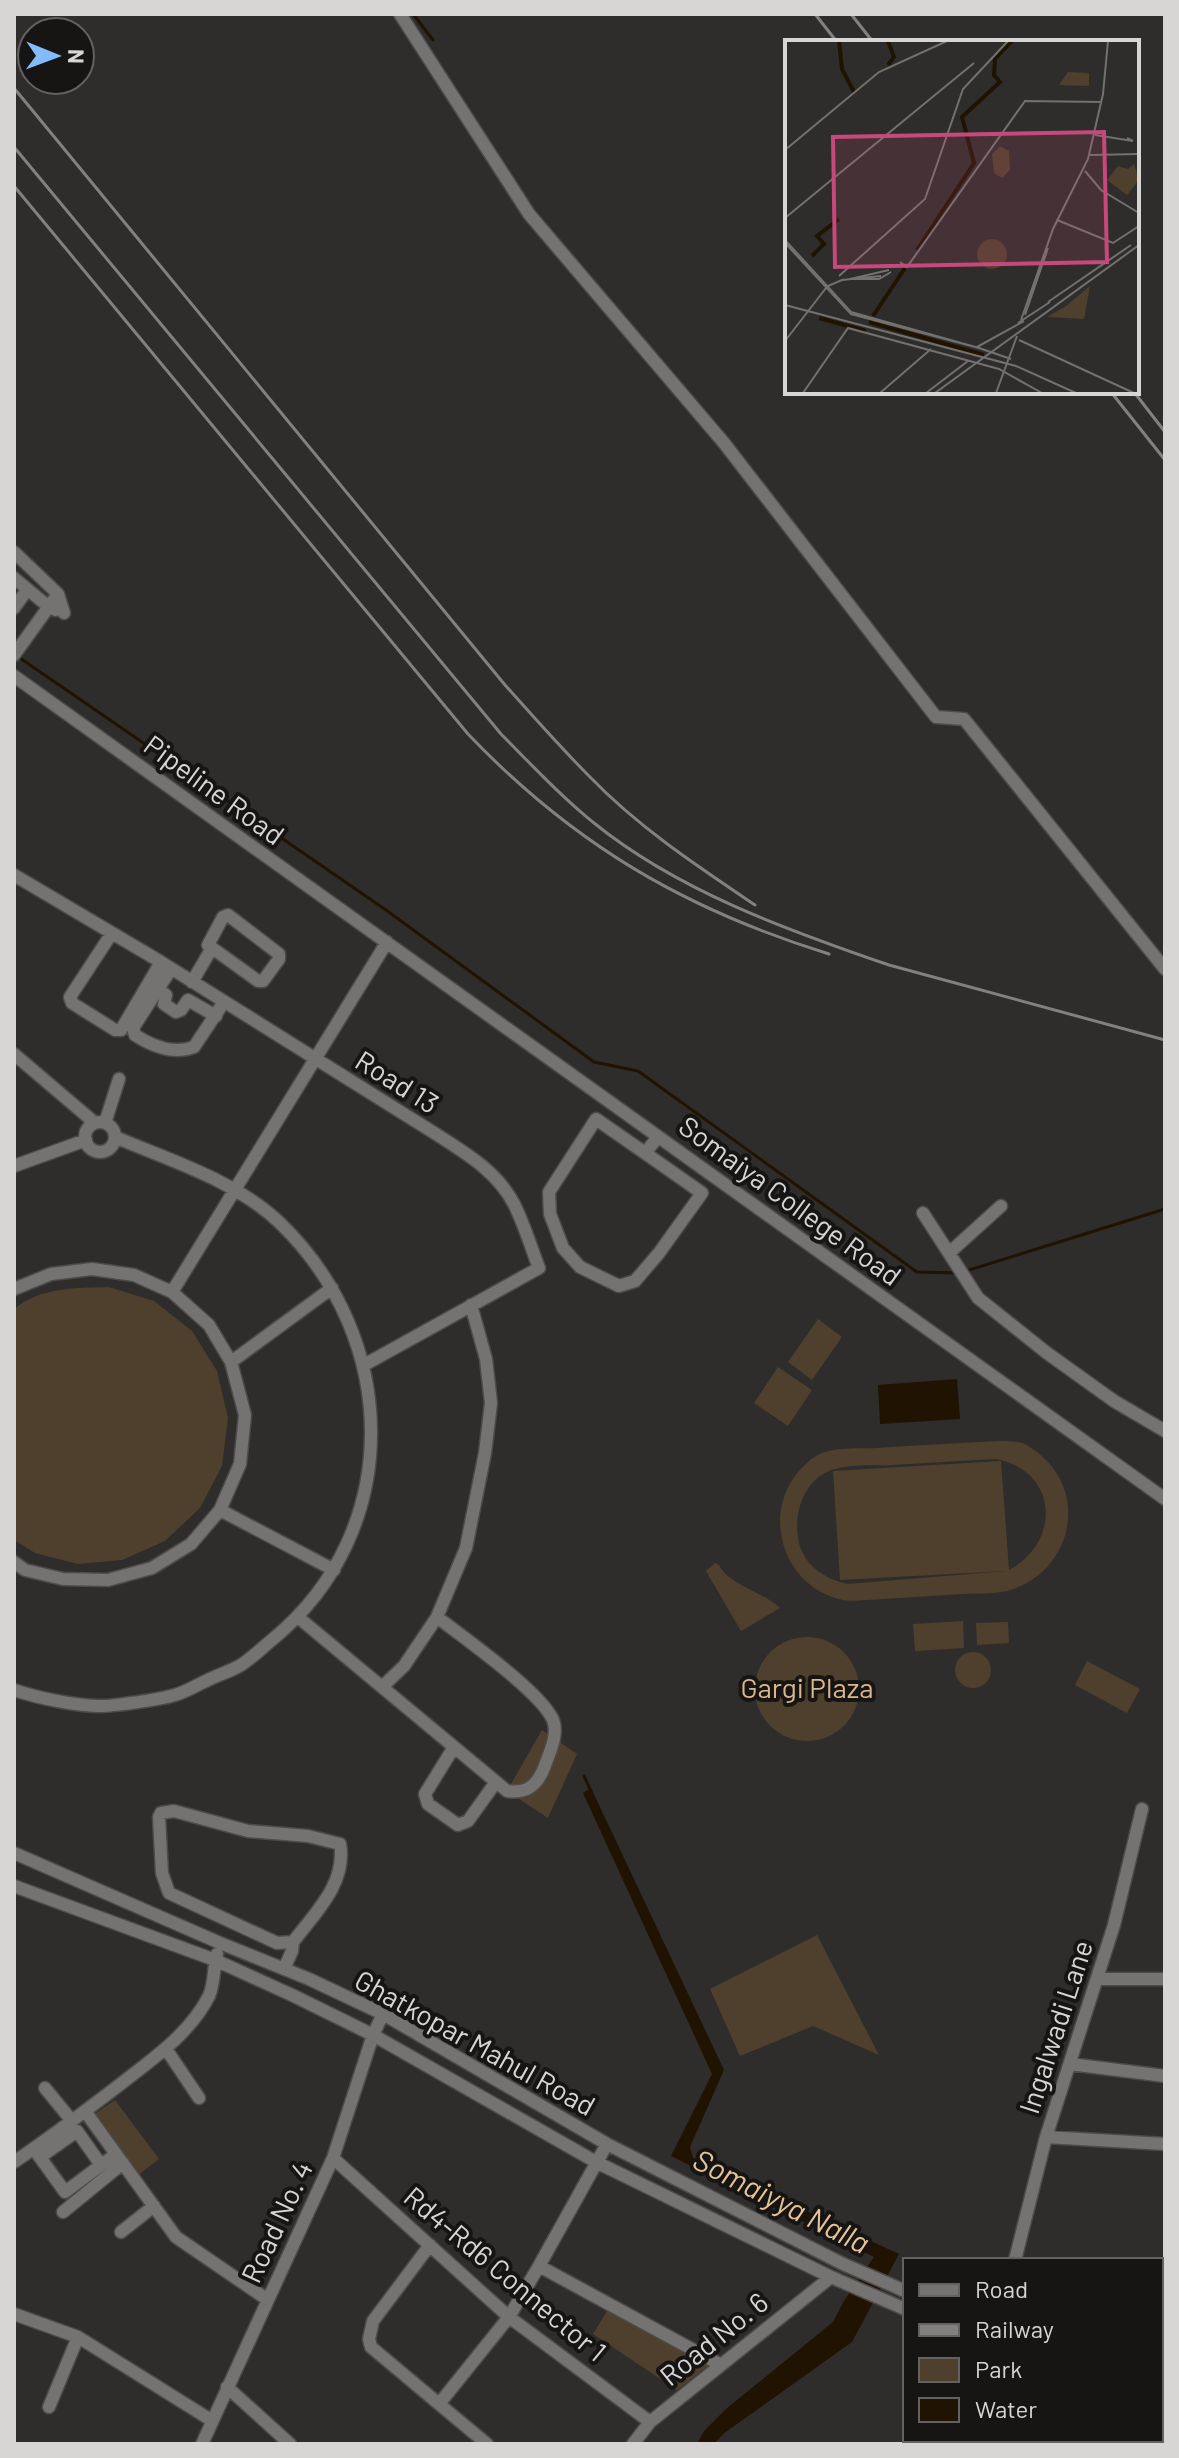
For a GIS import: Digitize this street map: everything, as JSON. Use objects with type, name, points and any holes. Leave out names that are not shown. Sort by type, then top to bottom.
[{"type":"street","points":[[400,14],[529,214],[724,443],[936,717],[964,719],[1165,969]]},
{"type":"street","points":[[14,552],[58,594],[64,613],[49,607],[14,578]]},
{"type":"street","points":[[14,608],[27,590]]},
{"type":"street","points":[[16,652],[58,594]]},
{"type":"street","name":"Pipeline Road","points":[[14,676],[387,942]]},
{"type":"street","name":"Road 13","points":[[14,875],[473,1158],[496,1178],[514,1203],[539,1268],[364,1365]]},
{"type":"street","points":[[228,915],[280,956],[261,982],[212,948],[207,943],[223,917],[228,915]]},
{"type":"street","points":[[112,933],[70,997],[72,1003],[115,1030],[121,1030],[166,966]]},
{"type":"street","points":[[172,1292],[387,942]]},
{"type":"street","name":"Somaiya College Road","points":[[387,942],[1165,1499]]},
{"type":"street","points":[[192,982],[212,948]]},
{"type":"street","points":[[166,966],[158,989],[133,1028],[135,1035],[152,1046],[191,1049],[224,1002]]},
{"type":"street","points":[[158,989],[166,995],[164,1004],[176,1012],[188,1000],[216,1016]]},
{"type":"street","points":[[14,1054],[68,1102],[93,1130]]},
{"type":"street","points":[[14,1166],[93,1130],[113,1129],[115,1137],[112,1146],[100,1151],[91,1148],[93,1130],[119,1079]]},
{"type":"street","points":[[610,1101],[549,1192],[550,1214],[563,1248],[580,1267],[619,1286],[635,1281],[714,1176]]},
{"type":"street","points":[[596,1119],[702,1193]]},
{"type":"street","points":[[14,1690],[99,1707],[174,1695],[241,1665],[299,1618],[334,1570],[356,1522],[369,1470],[372,1417],[364,1365],[346,1311],[317,1263],[279,1221],[235,1190],[115,1137]]},
{"type":"street","points":[[645,1153],[658,1137]]},
{"type":"street","points":[[952,1256],[1001,1206]]},
{"type":"street","points":[[923,1213],[978,1298],[1114,1401],[1165,1431]]},
{"type":"street","points":[[14,1289],[51,1274],[92,1269],[134,1275],[172,1292],[209,1325],[231,1362],[245,1415],[240,1464],[220,1510],[191,1544],[152,1568],[108,1580],[63,1579],[19,1566],[14,1581]]},
{"type":"street","points":[[231,1362],[332,1288]]},
{"type":"street","points":[[382,1687],[404,1666],[437,1617],[466,1548],[485,1453],[491,1403],[486,1359],[471,1305]]},
{"type":"street","points":[[220,1510],[334,1570]]},
{"type":"street","points":[[299,1618],[507,1791],[519,1793],[531,1788],[538,1780],[555,1735],[553,1720],[536,1696],[437,1617]]},
{"type":"street","points":[[454,1747],[425,1794],[428,1804],[458,1825],[468,1821],[496,1782]]},
{"type":"street","name":"Ingalwadi Lane","points":[[1016,2258],[1046,2137],[1114,1925],[1142,1809]]},
{"type":"street","points":[[284,1969],[293,1942],[335,1886],[342,1858],[340,1844],[308,1836],[248,1831],[174,1811],[161,1813],[162,1873],[169,1893],[277,1943],[293,1942]]},
{"type":"street","name":"Ghatkopar Mahul Road","points":[[14,1853],[383,2014],[607,2144],[856,2270],[903,2290]]},
{"type":"street","name":"Ghatkopar Mahul Road","points":[[14,1886],[215,1960],[294,1996],[373,2035],[596,2162],[831,2277],[903,2308]]},
{"type":"street","points":[[37,2153],[72,2121],[166,2049],[193,2021],[209,1995],[220,1943]]},
{"type":"street","points":[[1098,1979],[1165,1979]]},
{"type":"street","name":"Road No. 4","points":[[202,2444],[333,2158],[373,2035],[383,2014]]},
{"type":"street","points":[[166,2049],[199,2098]]},
{"type":"street","points":[[1070,2064],[1165,2076]]},
{"type":"street","points":[[45,2088],[72,2121]]},
{"type":"street","points":[[499,2107],[510,2088]]},
{"type":"street","points":[[85,2111],[176,2237],[268,2300]]},
{"type":"street","points":[[14,2162],[77,2131],[101,2165]]},
{"type":"street","points":[[1046,2137],[1165,2144]]},
{"type":"street","points":[[439,2404],[509,2317],[607,2144]]},
{"type":"street","points":[[37,2153],[65,2192],[101,2165],[120,2158]]},
{"type":"street","points":[[63,2212],[120,2158]]},
{"type":"street","name":"Rd4-Rd6 Connector 1","points":[[333,2158],[509,2317],[650,2422]]},
{"type":"street","points":[[121,2232],[154,2206]]},
{"type":"street","points":[[430,2245],[373,2321],[369,2339],[371,2347],[487,2444]]},
{"type":"street","points":[[539,2266],[721,2365]]},
{"type":"street","name":"Road No. 6","points":[[633,2444],[650,2422],[831,2277]]},
{"type":"street","points":[[14,2314],[78,2337],[211,2420]]},
{"type":"street","points":[[49,2407],[78,2337]]},
{"type":"street","points":[[227,2387],[290,2444]]},
{"type":"green space","points":[[109,1287],[154,1301],[192,1331],[217,1371],[228,1418],[222,1466],[200,1508],[165,1541],[122,1560],[78,1564],[35,1553],[14,1540],[14,1309],[35,1296],[47,1293]]},
{"type":"green space","points":[[818,1319],[842,1337],[812,1380],[788,1362]]},
{"type":"green space","points":[[778,1367],[812,1390],[788,1426],[754,1403]]},
{"type":"green space","points":[[1000,1441],[1022,1443],[1038,1453],[1060,1478],[1066,1496],[1066,1533],[1048,1566],[1034,1579],[996,1593],[851,1601],[829,1596],[796,1571],[786,1553],[781,1533],[781,1512],[786,1491],[798,1472],[813,1458],[838,1449]],"holes":[[[995,1459],[1016,1465],[1031,1476],[1041,1491],[1046,1507],[1045,1525],[1038,1542],[1026,1557],[1009,1570],[1001,1461],[833,1471],[840,1580],[1006,1571],[848,1584],[817,1570],[802,1551],[797,1533],[801,1504],[810,1486],[832,1470]]]},
{"type":"green space","points":[[715,1563],[730,1578],[780,1608],[741,1631],[706,1571]]},
{"type":"green space","points":[[963,1621],[964,1648],[915,1651],[913,1624]]},
{"type":"green space","points":[[1008,1622],[1009,1643],[977,1645],[976,1623]]},
{"type":"green space","name":"Gargi Plaza","points":[[807,1637],[827,1641],[850,1660],[859,1689],[855,1709],[836,1732],[807,1741],[787,1737],[764,1718],[755,1689],[759,1669],[778,1646]]},
{"type":"green space","points":[[973,1652],[986,1657],[991,1670],[986,1683],[973,1688],[960,1683],[955,1670],[960,1657]]},
{"type":"green space","points":[[1087,1661],[1140,1689],[1127,1713],[1075,1685]]},
{"type":"green space","points":[[542,1730],[577,1754],[548,1818],[507,1791]]},
{"type":"green space","points":[[817,1935],[879,2055],[813,2026],[740,2056],[710,1989]]},
{"type":"green space","points":[[115,2100],[159,2159],[129,2182],[83,2122]]},
{"type":"green space","points":[[609,2308],[711,2364],[677,2390],[593,2334]]},
{"type":"water","points":[[957,1379],[960,1419],[880,1424],[878,1385]]},
{"type":"water","points":[[591,1788],[724,2070],[690,2147],[693,2158],[899,2254],[852,2342],[723,2434],[714,2444],[697,2444],[704,2431],[726,2409],[833,2322],[874,2257],[671,2156],[712,2074],[583,1793]]},
{"type":"waterway","points":[[413,14],[433,40]]},
{"type":"waterway","points":[[17,656],[386,910],[594,1062],[638,1071],[917,1272],[959,1273]]},
{"type":"waterway","points":[[966,1271],[1165,1209]]},
{"type":"waterway","name":"Somaiyya Nalla","points":[[584,1776],[591,1791]]},
{"type":"railway","points":[[815,14],[835,40]]},
{"type":"railway","points":[[851,14],[871,40]]},
{"type":"railway","points":[[14,88],[546,731],[627,812],[755,905]]},
{"type":"railway","points":[[14,147],[501,734],[594,823],[661,869],[697,889],[812,938],[889,965],[1165,1040]]},
{"type":"railway","points":[[14,186],[468,734],[508,773],[590,840],[679,894],[726,916],[829,954]]},
{"type":"railway","points":[[1113,394],[1165,460]]},
{"type":"railway","points":[[1136,394],[1165,432]]}]
